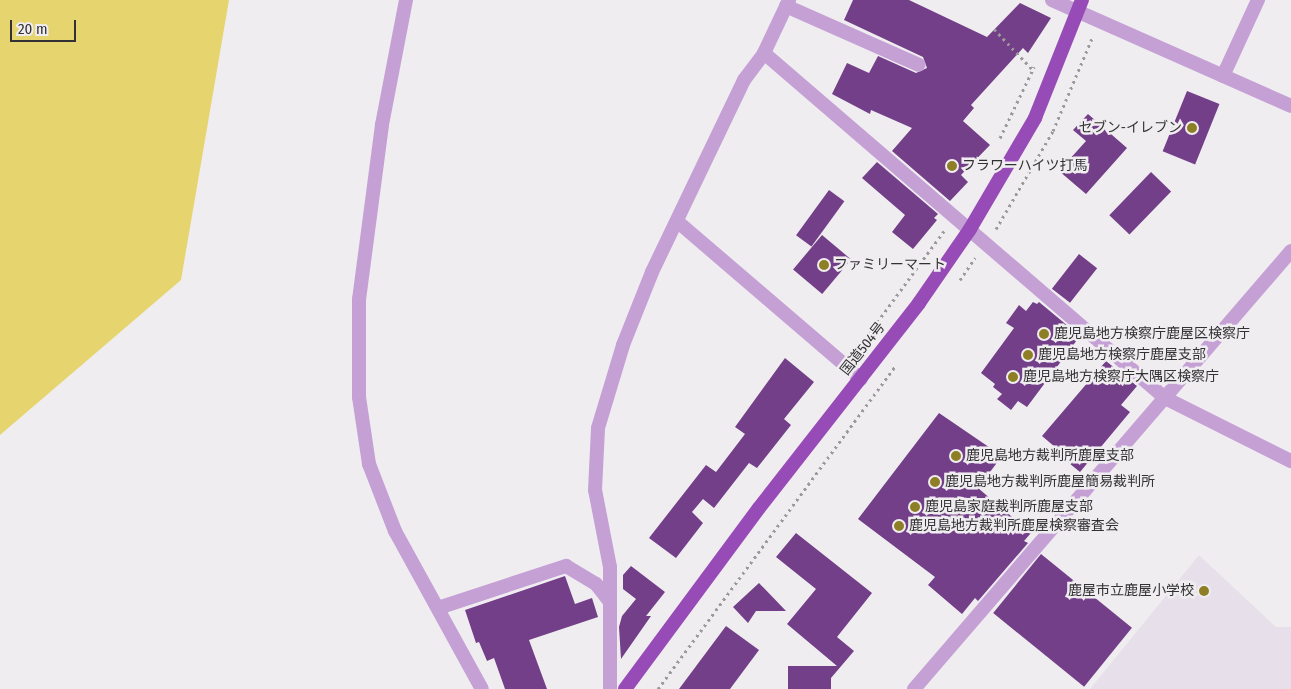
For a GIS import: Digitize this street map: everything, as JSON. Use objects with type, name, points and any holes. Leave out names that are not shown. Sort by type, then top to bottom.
[{"type":"highway","name":"国道504号","points":[[625,689],[759,508],[861,379],[970,229],[1035,118],[1080,6]]},
{"type":"street","points":[[406,0],[382,125],[359,299],[359,397],[369,464],[395,531],[482,689]]},
{"type":"street","points":[[1052,0],[1080,6],[1223,76],[1291,106]]},
{"type":"street","points":[[1223,76],[1258,0]]},
{"type":"street","points":[[610,689],[610,567],[595,490],[598,428],[623,346],[652,272],[678,222],[744,80],[764,53],[788,3],[919,65]]},
{"type":"street","points":[[764,53],[1165,398],[1291,461]]},
{"type":"street","points":[[678,222],[861,379]]},
{"type":"street","points":[[914,689],[1291,251]]},
{"type":"street","points":[[438,608],[566,566],[596,584],[610,602]]},
{"type":"path","points":[[994,28],[1032,70]]},
{"type":"shaded area","points":[[0,0],[229,0],[181,280],[0,435]]},
{"type":"shaded area","name":"鹿屋市立鹿屋小学校","points":[[1199,555],[1276,627],[1291,627],[1291,689],[1090,689]]},
{"type":"building","points":[[853,0],[909,0],[987,37],[1020,3],[1051,18],[1028,53],[1023,48],[971,105],[974,108],[963,121],[990,145],[961,175],[968,182],[950,201],[892,151],[912,128],[871,110],[870,114],[832,94],[847,63],[869,73],[878,56],[916,73],[927,68],[923,57],[844,20]]},
{"type":"building","name":"セブン-イレブン","points":[[1187,91],[1219,104],[1195,164],[1163,151]]},
{"type":"building","points":[[1088,114],[1127,148],[1086,194],[1059,171],[1086,141],[1073,130]]},
{"type":"building","points":[[877,162],[938,214],[934,218],[937,220],[913,249],[892,232],[905,215],[862,178]]},
{"type":"building","points":[[1151,172],[1171,191],[1129,235],[1109,215]]},
{"type":"building","points":[[829,190],[844,201],[811,246],[796,235]]},
{"type":"building","points":[[822,235],[851,259],[822,294],[793,269]]},
{"type":"building","points":[[1079,254],[1097,268],[1070,303],[1052,289]]},
{"type":"building","points":[[1033,302],[1037,304],[1039,302],[1080,336],[1027,407],[1018,401],[1011,410],[997,399],[1002,394],[993,387],[995,384],[981,373],[1014,328],[1006,323],[1019,305],[1026,311]]},
{"type":"building","points":[[785,358],[814,382],[784,419],[791,425],[757,468],[749,463],[714,508],[703,499],[692,512],[703,523],[676,558],[649,538],[706,465],[716,472],[745,434],[735,427]]},
{"type":"building","points":[[1106,361],[1137,386],[1121,405],[1130,412],[1080,472],[1053,450],[1055,447],[1042,436]]},
{"type":"building","points":[[939,413],[1002,456],[978,488],[1031,533],[1024,541],[1028,543],[978,601],[975,598],[962,614],[928,585],[935,577],[858,519]]},
{"type":"building","points":[[796,533],[872,593],[837,637],[854,651],[831,678],[831,689],[788,689],[788,666],[837,666],[787,624],[816,589],[776,557]]},
{"type":"building","points":[[1041,554],[1132,628],[1084,687],[993,613]]},
{"type":"building","points":[[631,566],[665,592],[646,616],[651,616],[621,659],[619,627],[622,616],[636,599],[623,589],[623,575]]},
{"type":"building","points":[[565,576],[575,604],[592,598],[598,617],[529,640],[547,689],[505,689],[494,658],[487,661],[479,642],[476,643],[465,610]]},
{"type":"building","points":[[759,583],[786,611],[756,611],[748,623],[733,607]]},
{"type":"building","points":[[726,626],[759,650],[730,689],[679,689]]},
{"type":"place","name":"セブン-イレブン","points":[[1192,128]]},
{"type":"place","name":"フラワーハイツ打馬","points":[[952,166]]},
{"type":"place","name":"ファミリーマート","points":[[824,265]]},
{"type":"place","name":"鹿児島地方検察庁鹿屋区検察庁","points":[[1044,334]]},
{"type":"place","name":"鹿児島地方検察庁鹿屋支部","points":[[1028,355]]},
{"type":"place","name":"鹿児島地方検察庁大隅区検察庁","points":[[1013,377]]},
{"type":"place","name":"鹿児島地方裁判所鹿屋支部","points":[[956,456]]},
{"type":"place","name":"鹿児島地方裁判所鹿屋簡易裁判所","points":[[935,482]]},
{"type":"place","name":"鹿児島家庭裁判所鹿屋支部","points":[[915,507]]},
{"type":"place","name":"鹿児島地方裁判所鹿屋検察審査会","points":[[899,526]]},
{"type":"place","name":"鹿屋市立鹿屋小学校","points":[[1204,591]]}]
